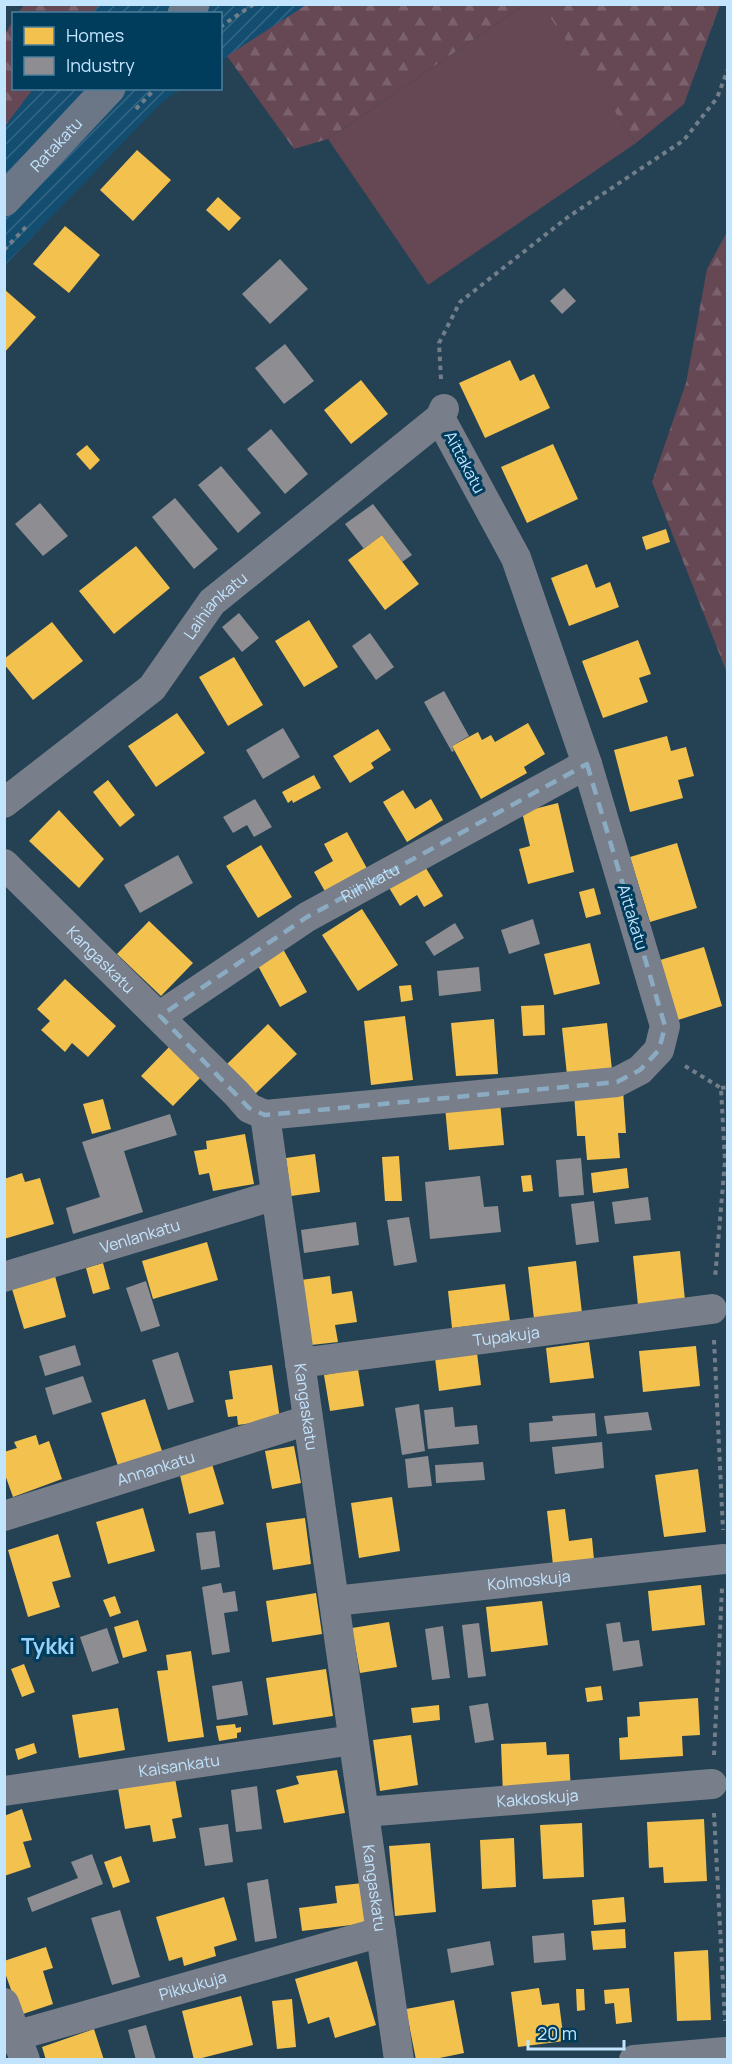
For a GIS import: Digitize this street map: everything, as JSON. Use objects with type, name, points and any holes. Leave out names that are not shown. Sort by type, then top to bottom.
[{"type":"main road","name":"Ratakatu","points":[[4,200],[107,90]]},
{"type":"street","name":"Aittakatu","points":[[442,413],[516,558],[588,764],[666,1026],[659,1050]]},
{"type":"street","name":"Laihiankatu","points":[[4,803],[152,688],[212,602],[442,413]]},
{"type":"street","name":"Riihikatu","points":[[160,1016],[308,917],[588,764]]},
{"type":"street","name":"Kangaskatu","points":[[4,864],[160,1016],[249,1108],[265,1115],[399,2060]]},
{"type":"street","points":[[265,1115],[617,1082],[640,1070],[659,1050]]},
{"type":"street","name":"Venlankatu","points":[[4,1277],[276,1195]]},
{"type":"street","name":"Tupakuja","points":[[300,1363],[712,1309]]},
{"type":"street","name":"Annankatu","points":[[4,1515],[308,1420]]},
{"type":"street","name":"Kolmoskuja","points":[[334,1600],[724,1559]]},
{"type":"street","name":"Kaisankatu","points":[[4,1791],[353,1740]]},
{"type":"street","name":"Kakkoskuja","points":[[364,1812],[712,1784]]},
{"type":"street","name":"Pikkukuja","points":[[15,2045],[381,1932]]},
{"type":"street","points":[[4,2002],[15,2045]]},
{"type":"street","points":[[634,2060],[726,2052]]},
{"type":"path","points":[[222,26],[254,4]]},
{"type":"path","points":[[442,413],[439,343],[460,302],[568,217],[684,140],[717,98],[728,69]]},
{"type":"path","points":[[659,1050],[721,1088],[728,1087]]},
{"type":"path","points":[[721,1088],[725,1161],[712,1309],[724,1559],[712,1784],[726,2052]]},
{"type":"highlighted area","points":[[587,764],[665,1026],[659,1050],[640,1070],[617,1082],[265,1115],[249,1108],[160,1016],[307,917]]},
{"type":"shaded area","points":[[99,4],[306,5],[222,60],[222,12],[93,12]]},
{"type":"shaded area","points":[[32,90],[180,90],[161,103],[5,265],[5,126]]},
{"type":"green space","points":[[25,4],[99,4],[93,12],[19,12]]},
{"type":"green space","points":[[541,4],[636,143],[428,285],[328,139],[524,5]]},
{"type":"green space","points":[[306,5],[524,5],[328,139],[294,149],[227,56]]},
{"type":"green space","points":[[541,5],[720,5],[684,104],[636,143]]},
{"type":"green space","points":[[12,23],[12,90],[32,90],[5,126],[5,34]]},
{"type":"green space","points":[[727,232],[727,673],[652,482],[686,383],[707,269]]},
{"type":"building: Homes","points":[[137,150],[171,180],[133,221],[100,190]]},
{"type":"building: Homes","points":[[218,197],[241,218],[229,231],[206,210]]},
{"type":"building: Homes","points":[[65,226],[100,255],[69,293],[33,264]]},
{"type":"building: Homes","points":[[4,289],[36,317],[4,353]]},
{"type":"building: Homes","points":[[510,360],[520,381],[534,374],[550,408],[485,438],[459,383]]},
{"type":"building: Homes","points":[[361,380],[388,414],[351,444],[324,410]]},
{"type":"building: Homes","points":[[553,444],[578,499],[527,523],[501,467]]},
{"type":"building: Homes","points":[[87,445],[100,460],[90,470],[76,454]]},
{"type":"building: Homes","points":[[666,529],[670,542],[646,550],[642,537]]},
{"type":"building: Homes","points":[[382,535],[419,584],[385,610],[348,560]]},
{"type":"building: Homes","points":[[136,546],[170,588],[114,634],[79,591]]},
{"type":"building: Homes","points":[[587,564],[596,588],[610,582],[619,607],[569,626],[551,578]]},
{"type":"building: Homes","points":[[309,620],[338,667],[304,687],[275,641]]},
{"type":"building: Homes","points":[[52,622],[83,661],[33,700],[4,664],[4,659]]},
{"type":"building: Homes","points":[[638,640],[651,674],[639,678],[648,702],[603,718],[582,661]]},
{"type":"building: Homes","points":[[234,657],[263,705],[228,726],[199,677]]},
{"type":"building: Homes","points":[[177,713],[205,753],[156,787],[128,746]]},
{"type":"building: Homes","points":[[528,723],[545,754],[524,767],[527,773],[481,799],[452,746],[478,732],[482,740],[491,735],[495,742]]},
{"type":"building: Homes","points":[[378,729],[391,750],[371,763],[374,768],[350,783],[333,756]]},
{"type":"building: Homes","points":[[667,736],[671,751],[686,747],[694,776],[678,780],[683,798],[630,812],[614,750]]},
{"type":"building: Homes","points":[[314,775],[321,788],[293,803],[292,800],[288,803],[282,792]]},
{"type":"building: Homes","points":[[108,780],[135,815],[120,827],[93,792]]},
{"type":"building: Homes","points":[[403,790],[415,809],[431,799],[443,820],[407,842],[383,802]]},
{"type":"building: Homes","points":[[558,803],[574,872],[528,884],[519,849],[530,846],[522,812]]},
{"type":"building: Homes","points":[[59,810],[104,859],[79,888],[29,841]]},
{"type":"building: Homes","points":[[347,832],[369,872],[327,895],[314,872],[333,861],[324,844]]},
{"type":"building: Homes","points":[[677,843],[697,908],[650,922],[630,857]]},
{"type":"building: Homes","points":[[261,845],[292,897],[258,918],[226,866]]},
{"type":"building: Homes","points":[[424,865],[443,896],[424,907],[417,895],[400,906],[388,886]]},
{"type":"building: Homes","points":[[594,888],[601,914],[586,918],[579,892]]},
{"type":"building: Homes","points":[[362,909],[398,965],[358,991],[322,935]]},
{"type":"building: Homes","points":[[149,921],[193,963],[161,996],[117,954]]},
{"type":"building: Homes","points":[[590,943],[600,984],[554,995],[544,954]]},
{"type":"building: Homes","points":[[704,947],[722,1006],[678,1020],[660,960]]},
{"type":"building: Homes","points":[[283,949],[307,992],[280,1007],[257,964]]},
{"type":"building: Homes","points":[[65,979],[116,1026],[88,1057],[72,1043],[65,1052],[41,1030],[50,1021],[37,1009]]},
{"type":"building: Homes","points":[[411,985],[413,1000],[401,1002],[399,986]]},
{"type":"building: Homes","points":[[544,1005],[545,1035],[523,1036],[521,1006]]},
{"type":"building: Homes","points":[[405,1016],[413,1080],[371,1085],[364,1021]]},
{"type":"building: Homes","points":[[494,1019],[498,1074],[456,1076],[451,1023]]},
{"type":"building: Homes","points":[[607,1023],[612,1070],[567,1075],[562,1028]]},
{"type":"building: Homes","points":[[268,1024],[297,1054],[255,1094],[227,1064]]},
{"type":"building: Homes","points":[[171,1045],[203,1075],[173,1106],[141,1076]]},
{"type":"building: Homes","points":[[623,1090],[626,1133],[618,1133],[620,1158],[587,1160],[585,1136],[577,1136],[574,1093]]},
{"type":"building: Homes","points":[[103,1099],[111,1129],[92,1134],[83,1104]]},
{"type":"building: Homes","points":[[500,1102],[504,1145],[449,1150],[445,1107]]},
{"type":"building: Homes","points":[[245,1134],[254,1184],[213,1191],[209,1173],[199,1175],[194,1151],[207,1149],[206,1141]]},
{"type":"building: Homes","points":[[315,1154],[320,1192],[291,1196],[286,1158]]},
{"type":"building: Homes","points":[[399,1156],[402,1201],[385,1201],[382,1157]]},
{"type":"building: Homes","points":[[627,1168],[629,1188],[593,1193],[591,1173]]},
{"type":"building: Homes","points":[[22,1173],[25,1182],[40,1178],[54,1224],[4,1239],[4,1179]]},
{"type":"building: Homes","points":[[531,1175],[533,1191],[523,1192],[521,1176]]},
{"type":"building: Homes","points":[[207,1242],[218,1280],[153,1299],[142,1261]]},
{"type":"building: Homes","points":[[680,1251],[685,1300],[638,1305],[633,1256]]},
{"type":"building: Homes","points":[[576,1261],[582,1313],[534,1319],[528,1267]]},
{"type":"building: Homes","points":[[103,1263],[110,1289],[93,1294],[86,1268]]},
{"type":"building: Homes","points":[[55,1276],[66,1317],[24,1329],[12,1289]]},
{"type":"building: Homes","points":[[330,1276],[332,1294],[352,1291],[357,1322],[335,1325],[338,1342],[311,1345],[301,1280]]},
{"type":"building: Homes","points":[[505,1284],[510,1321],[452,1328],[448,1291]]},
{"type":"building: Homes","points":[[589,1342],[594,1378],[550,1383],[546,1348]]},
{"type":"building: Homes","points":[[696,1346],[700,1386],[643,1392],[639,1351]]},
{"type":"building: Homes","points":[[477,1353],[481,1385],[439,1391],[435,1358]]},
{"type":"building: Homes","points":[[272,1365],[280,1419],[238,1425],[237,1416],[228,1417],[225,1400],[233,1399],[229,1371]]},
{"type":"building: Homes","points":[[358,1369],[364,1406],[330,1411],[324,1375]]},
{"type":"building: Homes","points":[[145,1399],[163,1454],[119,1469],[101,1413]]},
{"type":"building: Homes","points":[[36,1435],[39,1445],[49,1441],[62,1479],[13,1497],[4,1472],[4,1452],[17,1448],[14,1442]]},
{"type":"building: Homes","points":[[294,1446],[301,1483],[272,1489],[265,1451]]},
{"type":"building: Homes","points":[[212,1464],[224,1504],[189,1514],[179,1471]]},
{"type":"building: Homes","points":[[698,1469],[706,1532],[664,1537],[655,1475]]},
{"type":"building: Homes","points":[[392,1497],[400,1551],[359,1558],[351,1503]]},
{"type":"building: Homes","points":[[143,1508],[155,1551],[108,1564],[96,1522]]},
{"type":"building: Homes","points":[[565,1509],[569,1541],[592,1538],[594,1560],[553,1565],[547,1511]]},
{"type":"building: Homes","points":[[305,1518],[311,1564],[273,1570],[266,1523]]},
{"type":"building: Homes","points":[[58,1534],[71,1577],[52,1582],[60,1607],[28,1617],[8,1550]]},
{"type":"building: Homes","points":[[701,1585],[705,1625],[652,1631],[648,1591]]},
{"type":"building: Homes","points":[[316,1593],[322,1634],[272,1642],[266,1601]]},
{"type":"building: Homes","points":[[115,1596],[121,1613],[110,1617],[103,1600]]},
{"type":"building: Homes","points":[[542,1601],[548,1645],[491,1652],[486,1607]]},
{"type":"building: Homes","points":[[138,1620],[147,1651],[123,1658],[114,1627]]},
{"type":"building: Homes","points":[[389,1622],[397,1667],[360,1673],[352,1628]]},
{"type":"building: Homes","points":[[191,1651],[204,1737],[168,1742],[157,1671],[168,1670],[166,1655]]},
{"type":"building: Homes","points":[[24,1664],[35,1692],[22,1697],[11,1669]]},
{"type":"building: Homes","points":[[326,1669],[333,1716],[273,1725],[266,1678]]},
{"type":"building: Homes","points":[[601,1686],[603,1700],[587,1702],[585,1688]]},
{"type":"building: Homes","points":[[698,1698],[700,1735],[682,1736],[683,1756],[620,1760],[619,1738],[628,1737],[627,1717],[640,1716],[639,1702]]},
{"type":"building: Homes","points":[[439,1705],[440,1720],[413,1723],[411,1708]]},
{"type":"building: Homes","points":[[118,1708],[125,1750],[79,1758],[72,1715]]},
{"type":"building: Homes","points":[[235,1724],[236,1728],[241,1727],[237,1738],[219,1741],[216,1726]]},
{"type":"building: Homes","points":[[411,1735],[418,1785],[380,1791],[373,1740]]},
{"type":"building: Homes","points":[[546,1742],[547,1755],[569,1754],[571,1792],[503,1795],[501,1744]]},
{"type":"building: Homes","points":[[34,1743],[37,1753],[18,1760],[15,1749]]},
{"type":"building: Homes","points":[[337,1770],[345,1813],[284,1823],[276,1790],[299,1784],[296,1776]]},
{"type":"building: Homes","points":[[175,1778],[182,1817],[172,1819],[176,1838],[153,1842],[150,1825],[125,1829],[118,1788]]},
{"type":"building: Homes","points":[[22,1809],[32,1840],[23,1842],[31,1867],[4,1876],[4,1816]]},
{"type":"building: Homes","points":[[704,1819],[707,1881],[664,1883],[663,1867],[649,1868],[647,1822]]},
{"type":"building: Homes","points":[[582,1823],[584,1877],[543,1879],[540,1825]]},
{"type":"building: Homes","points":[[514,1838],[516,1887],[482,1889],[480,1840]]},
{"type":"building: Homes","points":[[430,1843],[436,1912],[395,1916],[389,1846]]},
{"type":"building: Homes","points":[[121,1856],[130,1882],[113,1888],[104,1862]]},
{"type":"building: Homes","points":[[363,1883],[368,1923],[302,1931],[299,1908],[337,1903],[335,1886]]},
{"type":"building: Homes","points":[[224,1897],[237,1940],[214,1947],[216,1956],[184,1966],[182,1957],[169,1961],[156,1917]]},
{"type":"building: Homes","points":[[624,1897],[626,1922],[594,1925],[592,1900]]},
{"type":"building: Homes","points":[[625,1929],[626,1948],[593,1950],[591,1931]]},
{"type":"building: Homes","points":[[46,1947],[53,1968],[43,1971],[53,2004],[20,2015],[4,1970],[4,1961]]},
{"type":"building: Homes","points":[[708,1950],[711,2020],[677,2021],[674,1952]]},
{"type":"building: Homes","points":[[357,1961],[376,2025],[335,2038],[329,2017],[308,2024],[295,1979]]},
{"type":"building: Homes","points":[[539,1988],[542,2005],[559,2003],[564,2041],[518,2047],[511,1992]]},
{"type":"building: Homes","points":[[629,1988],[632,2022],[616,2024],[614,2003],[605,2004],[604,1990]]},
{"type":"building: Homes","points":[[576,1989],[584,1989],[585,2010],[577,2011]]},
{"type":"building: Homes","points":[[241,1996],[253,2045],[194,2060],[182,2011]]},
{"type":"building: Homes","points":[[292,1999],[296,2047],[277,2049],[272,2001]]},
{"type":"building: Homes","points":[[454,2000],[464,2053],[430,2060],[416,2060],[406,2009]]},
{"type":"building: Homes","points":[[94,2029],[104,2060],[46,2060],[42,2047]]},
{"type":"building: Industry","points":[[280,259],[308,289],[270,324],[242,294]]},
{"type":"building: Industry","points":[[564,288],[576,301],[562,314],[550,301]]},
{"type":"building: Industry","points":[[285,344],[314,381],[284,404],[255,368]]},
{"type":"building: Industry","points":[[271,429],[308,474],[285,494],[247,449]]},
{"type":"building: Industry","points":[[221,466],[261,513],[238,533],[198,485]]},
{"type":"building: Industry","points":[[175,498],[218,549],[194,569],[152,517]]},
{"type":"building: Industry","points":[[40,503],[68,536],[43,556],[15,524]]},
{"type":"building: Industry","points":[[373,504],[412,555],[402,562],[382,535],[364,549],[345,524]]},
{"type":"building: Industry","points":[[239,613],[259,638],[242,652],[222,627]]},
{"type":"building: Industry","points":[[370,633],[394,667],[376,680],[352,646]]},
{"type":"building: Industry","points":[[444,691],[469,736],[452,746],[454,751],[452,752],[424,702]]},
{"type":"building: Industry","points":[[283,728],[300,757],[263,779],[246,750]]},
{"type":"building: Industry","points":[[255,799],[272,827],[254,837],[247,825],[233,833],[223,817]]},
{"type":"building: Industry","points":[[178,855],[193,883],[140,913],[124,885]]},
{"type":"building: Industry","points":[[533,919],[540,944],[509,954],[501,930]]},
{"type":"building: Industry","points":[[455,923],[464,938],[434,956],[425,942]]},
{"type":"building: Industry","points":[[479,967],[481,991],[439,996],[437,971]]},
{"type":"building: Industry","points":[[170,1114],[177,1135],[124,1151],[143,1212],[73,1234],[66,1208],[100,1197],[82,1142]]},
{"type":"building: Industry","points":[[581,1158],[584,1195],[559,1197],[556,1160]]},
{"type":"building: Industry","points":[[480,1176],[484,1207],[498,1206],[501,1232],[430,1239],[425,1182]]},
{"type":"building: Industry","points":[[648,1197],[651,1220],[615,1224],[612,1202]]},
{"type":"building: Industry","points":[[594,1201],[599,1242],[576,1245],[571,1204]]},
{"type":"building: Industry","points":[[409,1217],[417,1262],[394,1266],[387,1220]]},
{"type":"building: Industry","points":[[356,1222],[359,1245],[304,1253],[301,1230]]},
{"type":"building: Industry","points":[[146,1281],[160,1326],[141,1332],[126,1288]]},
{"type":"building: Industry","points":[[75,1345],[81,1365],[45,1376],[39,1356]]},
{"type":"building: Industry","points":[[178,1352],[194,1402],[168,1410],[152,1360]]},
{"type":"building: Industry","points":[[83,1376],[92,1402],[53,1415],[45,1388]]},
{"type":"building: Industry","points":[[419,1404],[425,1451],[402,1455],[395,1408]]},
{"type":"building: Industry","points":[[453,1407],[455,1427],[477,1425],[479,1444],[428,1449],[424,1410]]},
{"type":"building: Industry","points":[[648,1412],[652,1430],[607,1434],[604,1416]]},
{"type":"building: Industry","points":[[595,1413],[597,1436],[530,1442],[529,1423],[553,1421],[552,1416]]},
{"type":"building: Industry","points":[[602,1442],[604,1468],[555,1474],[552,1447]]},
{"type":"building: Industry","points":[[428,1456],[432,1486],[408,1488],[405,1459]]},
{"type":"building: Industry","points":[[483,1462],[485,1480],[436,1483],[435,1465]]},
{"type":"building: Industry","points":[[215,1531],[220,1567],[201,1570],[196,1533]]},
{"type":"building: Industry","points":[[221,1583],[223,1593],[235,1591],[238,1611],[224,1613],[230,1652],[212,1655],[202,1587]]},
{"type":"building: Industry","points":[[620,1622],[623,1642],[639,1640],[643,1666],[613,1671],[606,1624]]},
{"type":"building: Industry","points":[[479,1623],[486,1676],[468,1678],[462,1625]]},
{"type":"building: Industry","points":[[443,1626],[450,1678],[432,1680],[425,1629]]},
{"type":"building: Industry","points":[[107,1628],[119,1663],[92,1672],[80,1637]]},
{"type":"building: Industry","points":[[242,1681],[248,1715],[217,1720],[212,1686]]},
{"type":"building: Industry","points":[[488,1703],[494,1740],[475,1743],[469,1706]]},
{"type":"building: Industry","points":[[257,1786],[262,1829],[236,1832],[231,1790]]},
{"type":"building: Industry","points":[[228,1824],[233,1862],[205,1866],[199,1828]]},
{"type":"building: Industry","points":[[92,1854],[103,1884],[32,1912],[27,1898],[78,1878],[71,1862]]},
{"type":"building: Industry","points":[[268,1879],[277,1938],[255,1942],[247,1883]]},
{"type":"building: Industry","points":[[120,1910],[140,1977],[112,1985],[91,1918]]},
{"type":"building: Industry","points":[[564,1933],[566,1960],[534,1963],[532,1936]]},
{"type":"building: Industry","points":[[490,1941],[494,1965],[451,1973],[447,1949]]},
{"type":"building: Industry","points":[[146,2025],[156,2060],[136,2060],[128,2030]]},
{"type":"district","name":"Tykki","points":[[48,1646]]}]
